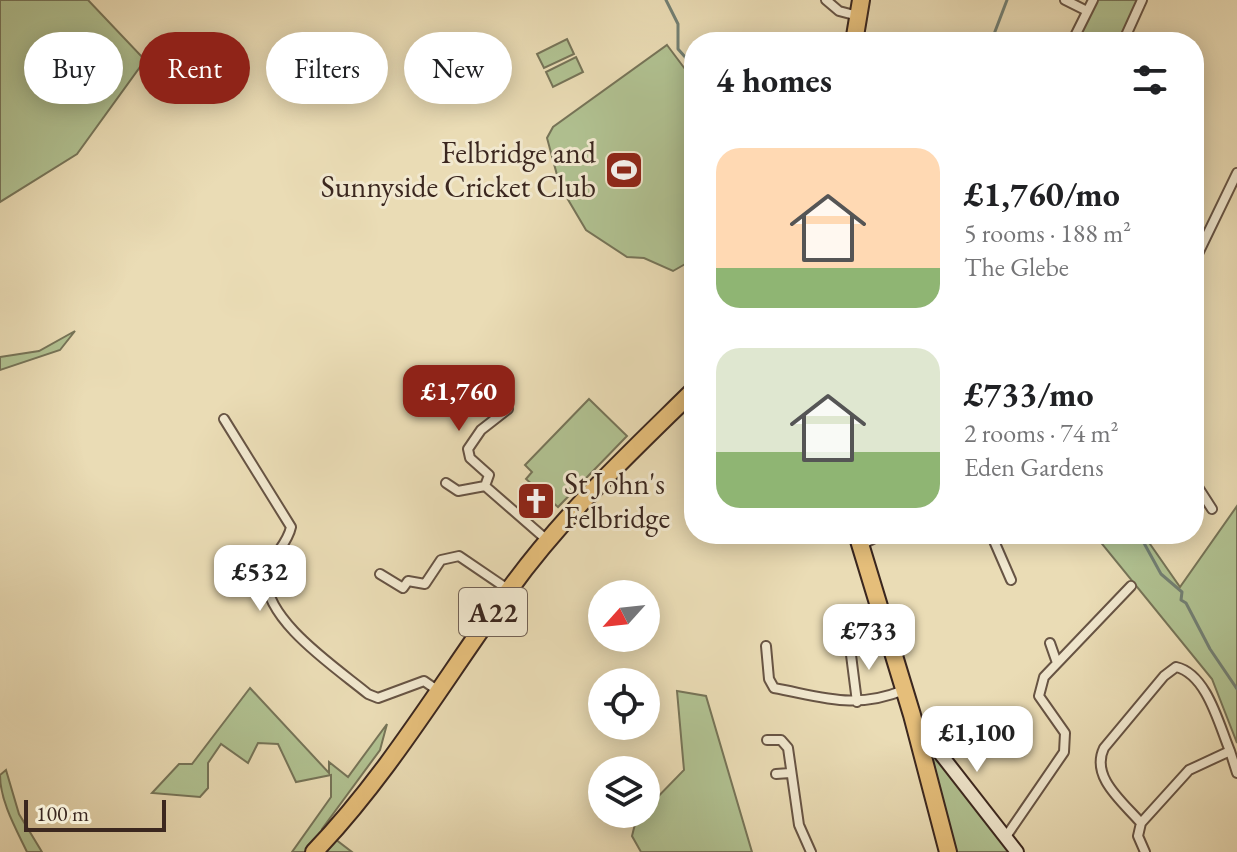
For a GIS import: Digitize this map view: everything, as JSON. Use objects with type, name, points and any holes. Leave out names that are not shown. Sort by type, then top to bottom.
[{"type":"highway","points":[[856,32],[860,8]]},
{"type":"highway","name":"A22","points":[[314,852],[387,765],[437,690],[547,540],[622,459],[684,400]]},
{"type":"highway","points":[[859,544],[905,690],[948,852]]},
{"type":"street","points":[[826,0],[839,11],[860,8]]},
{"type":"street","points":[[1065,0],[1087,11]]},
{"type":"street","points":[[1077,32],[1093,0]]},
{"type":"street","points":[[1128,32],[1142,0]]},
{"type":"street","points":[[1204,241],[1237,173]]},
{"type":"street","points":[[485,486],[489,475],[470,458],[468,449],[481,430],[508,409]]},
{"type":"street","points":[[224,419],[291,527],[271,559],[267,576],[267,592],[275,607],[302,639],[368,694],[378,698],[424,681],[437,690]]},
{"type":"street","points":[[446,483],[458,491],[485,486]]},
{"type":"street","points":[[485,486],[547,540]]},
{"type":"street","points":[[1204,497],[1212,509]]},
{"type":"street","points":[[995,544],[1011,580]]},
{"type":"street","points":[[380,574],[403,588],[408,581],[425,584],[441,560],[459,556],[509,590]]},
{"type":"street","points":[[1005,838],[1064,752],[1065,733],[1039,696],[1044,677],[1131,586]]},
{"type":"street","points":[[1050,643],[1057,663]]},
{"type":"street","points":[[766,646],[769,679],[774,688],[819,699],[857,702],[878,701],[905,690]]},
{"type":"street","points":[[850,647],[857,702]]},
{"type":"street","points":[[1141,823],[1107,784],[1098,769],[1098,760],[1104,748],[1164,676],[1176,667],[1186,669],[1208,697],[1237,773]]},
{"type":"street","points":[[767,740],[786,743],[799,825],[811,852]]},
{"type":"street","points":[[919,741],[932,743],[1017,852]]},
{"type":"street","points":[[1145,852],[1138,836],[1141,823],[1189,770],[1230,751]]},
{"type":"street","points":[[776,774],[790,773]]},
{"type":"green space","points":[[0,0],[88,0],[118,32],[24,32],[24,104],[113,104],[77,154],[0,202]]},
{"type":"green space","points":[[1097,0],[1140,0],[1125,32],[1082,32]]},
{"type":"green space","points":[[123,37],[139,54],[139,68],[123,90]]},
{"type":"green space","points":[[567,39],[574,54],[544,68],[537,54]]},
{"type":"green space","name":"Felbridge and Sunnyside Cricket Club","points":[[667,45],[684,68],[684,265],[673,271],[644,258],[627,257],[586,230],[560,186],[547,138],[553,127]]},
{"type":"green space","points":[[576,57],[583,72],[553,87],[546,72]]},
{"type":"green space","points":[[75,331],[60,350],[0,370],[0,357],[39,351]]},
{"type":"green space","points":[[589,399],[627,436],[558,507],[526,479],[532,472],[525,465]]},
{"type":"green space","points":[[1237,506],[1237,743],[1212,679],[1102,544],[1150,544],[1180,587]]},
{"type":"green space","points":[[250,688],[329,773],[329,762],[348,777],[387,724],[380,750],[322,829],[352,852],[292,852],[331,797],[331,775],[296,782],[278,744],[258,743],[248,763],[221,744],[208,763],[208,788],[200,797],[152,793],[179,764],[192,764]]},
{"type":"green space","points":[[677,691],[706,696],[752,852],[641,852],[632,836],[634,828],[660,828],[660,795],[684,770]]},
{"type":"green space","points":[[933,753],[1010,852],[954,852],[930,755]]},
{"type":"green space","points":[[6,770],[19,814],[42,852],[27,852],[14,824],[1,785],[0,775]]},
{"type":"waterway","points":[[666,0],[678,24],[678,49],[684,56]]},
{"type":"waterway","points":[[995,32],[1007,0]]},
{"type":"waterway","points":[[1144,544],[1161,574],[1182,592],[1181,600],[1186,603],[1210,649],[1237,689]]},
{"type":"place","name":"Felbridge and Sunnyside Cricket Club","points":[[624,170]]},
{"type":"place","name":"St John's Felbridge","points":[[536,501]]}]
